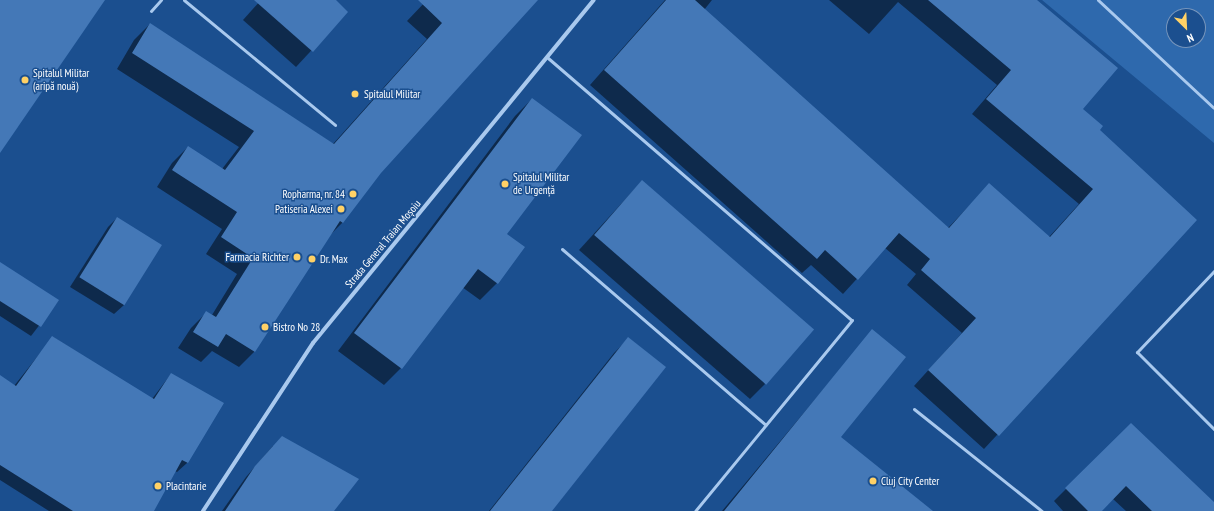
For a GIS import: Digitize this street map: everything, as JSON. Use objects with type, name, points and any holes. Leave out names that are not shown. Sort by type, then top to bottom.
[{"type":"street","name":"Strada General Traian Moșoiu","points":[[203,511],[313,343],[594,0]]},
{"type":"lane","points":[[151,11],[161,0]]},
{"type":"lane","points":[[184,0],[335,125]]},
{"type":"lane","points":[[1098,0],[1214,108]]},
{"type":"lane","points":[[548,58],[852,320],[695,511]]},
{"type":"lane","points":[[562,249],[766,424]]},
{"type":"lane","points":[[1214,271],[1137,352],[1214,429]]},
{"type":"lane","points":[[914,409],[1042,511]]},
{"type":"shaded area","points":[[1042,0],[1214,0],[1214,143]]},
{"type":"building","name":"Spitalul Militar (aripă nouă)","points":[[0,0],[105,0],[0,153]]},
{"type":"building","points":[[254,0],[336,0],[348,12],[313,52]]},
{"type":"building","points":[[418,0],[538,0],[381,173],[343,223],[340,221],[255,352],[226,334],[218,347],[193,332],[206,311],[216,317],[253,258],[221,237],[237,212],[172,170],[188,146],[225,170],[254,131],[132,53],[150,23],[334,144],[442,23]]},
{"type":"building","points":[[666,0],[695,0],[949,228],[989,183],[1050,237],[1093,189],[986,99],[1011,70],[928,0],[1037,0],[1118,68],[1083,109],[1103,126],[1100,130],[1197,220],[999,436],[928,370],[976,318],[921,270],[930,259],[899,233],[858,280],[825,250],[817,259],[604,70]]},
{"type":"building","name":"Spitalul Militar de Urgență","points":[[532,98],[582,135],[507,234],[525,247],[498,284],[478,269],[402,369],[354,333]]},
{"type":"building","points":[[642,180],[814,330],[766,385],[594,235]]},
{"type":"building","points":[[117,217],[162,245],[124,305],[79,277]]},
{"type":"building","points":[[0,262],[59,300],[41,327],[0,301]]},
{"type":"building","points":[[872,329],[906,357],[841,437],[933,511],[724,511]]},
{"type":"building","points":[[52,336],[154,399],[171,373],[224,403],[188,463],[182,460],[154,511],[73,511],[0,465],[0,375],[16,386]]},
{"type":"building","points":[[628,337],[666,367],[552,511],[490,511]]},
{"type":"building","points":[[1131,423],[1214,502],[1214,511],[1152,511],[1126,486],[1102,511],[1088,511],[1065,488]]},
{"type":"building","points":[[282,436],[359,479],[334,511],[225,511],[255,466]]},
{"type":"place","name":"Spitalul Militar (aripă nouă)","points":[[25,80]]},
{"type":"place","name":"Spitalul Militar","points":[[355,94]]},
{"type":"place","name":"Spitalul Militar de Urgență","points":[[505,184]]},
{"type":"place","name":"Ropharma, nr. 84","points":[[353,194]]},
{"type":"place","name":"Patiseria Alexei","points":[[341,209]]},
{"type":"place","name":"Farmacia Richter","points":[[297,257]]},
{"type":"place","name":"Dr. Max","points":[[312,259]]},
{"type":"place","name":"Bistro No 28","points":[[265,327]]},
{"type":"place","name":"Cluj City Center","points":[[873,481]]},
{"type":"place","name":"Placintarie","points":[[158,486]]}]
